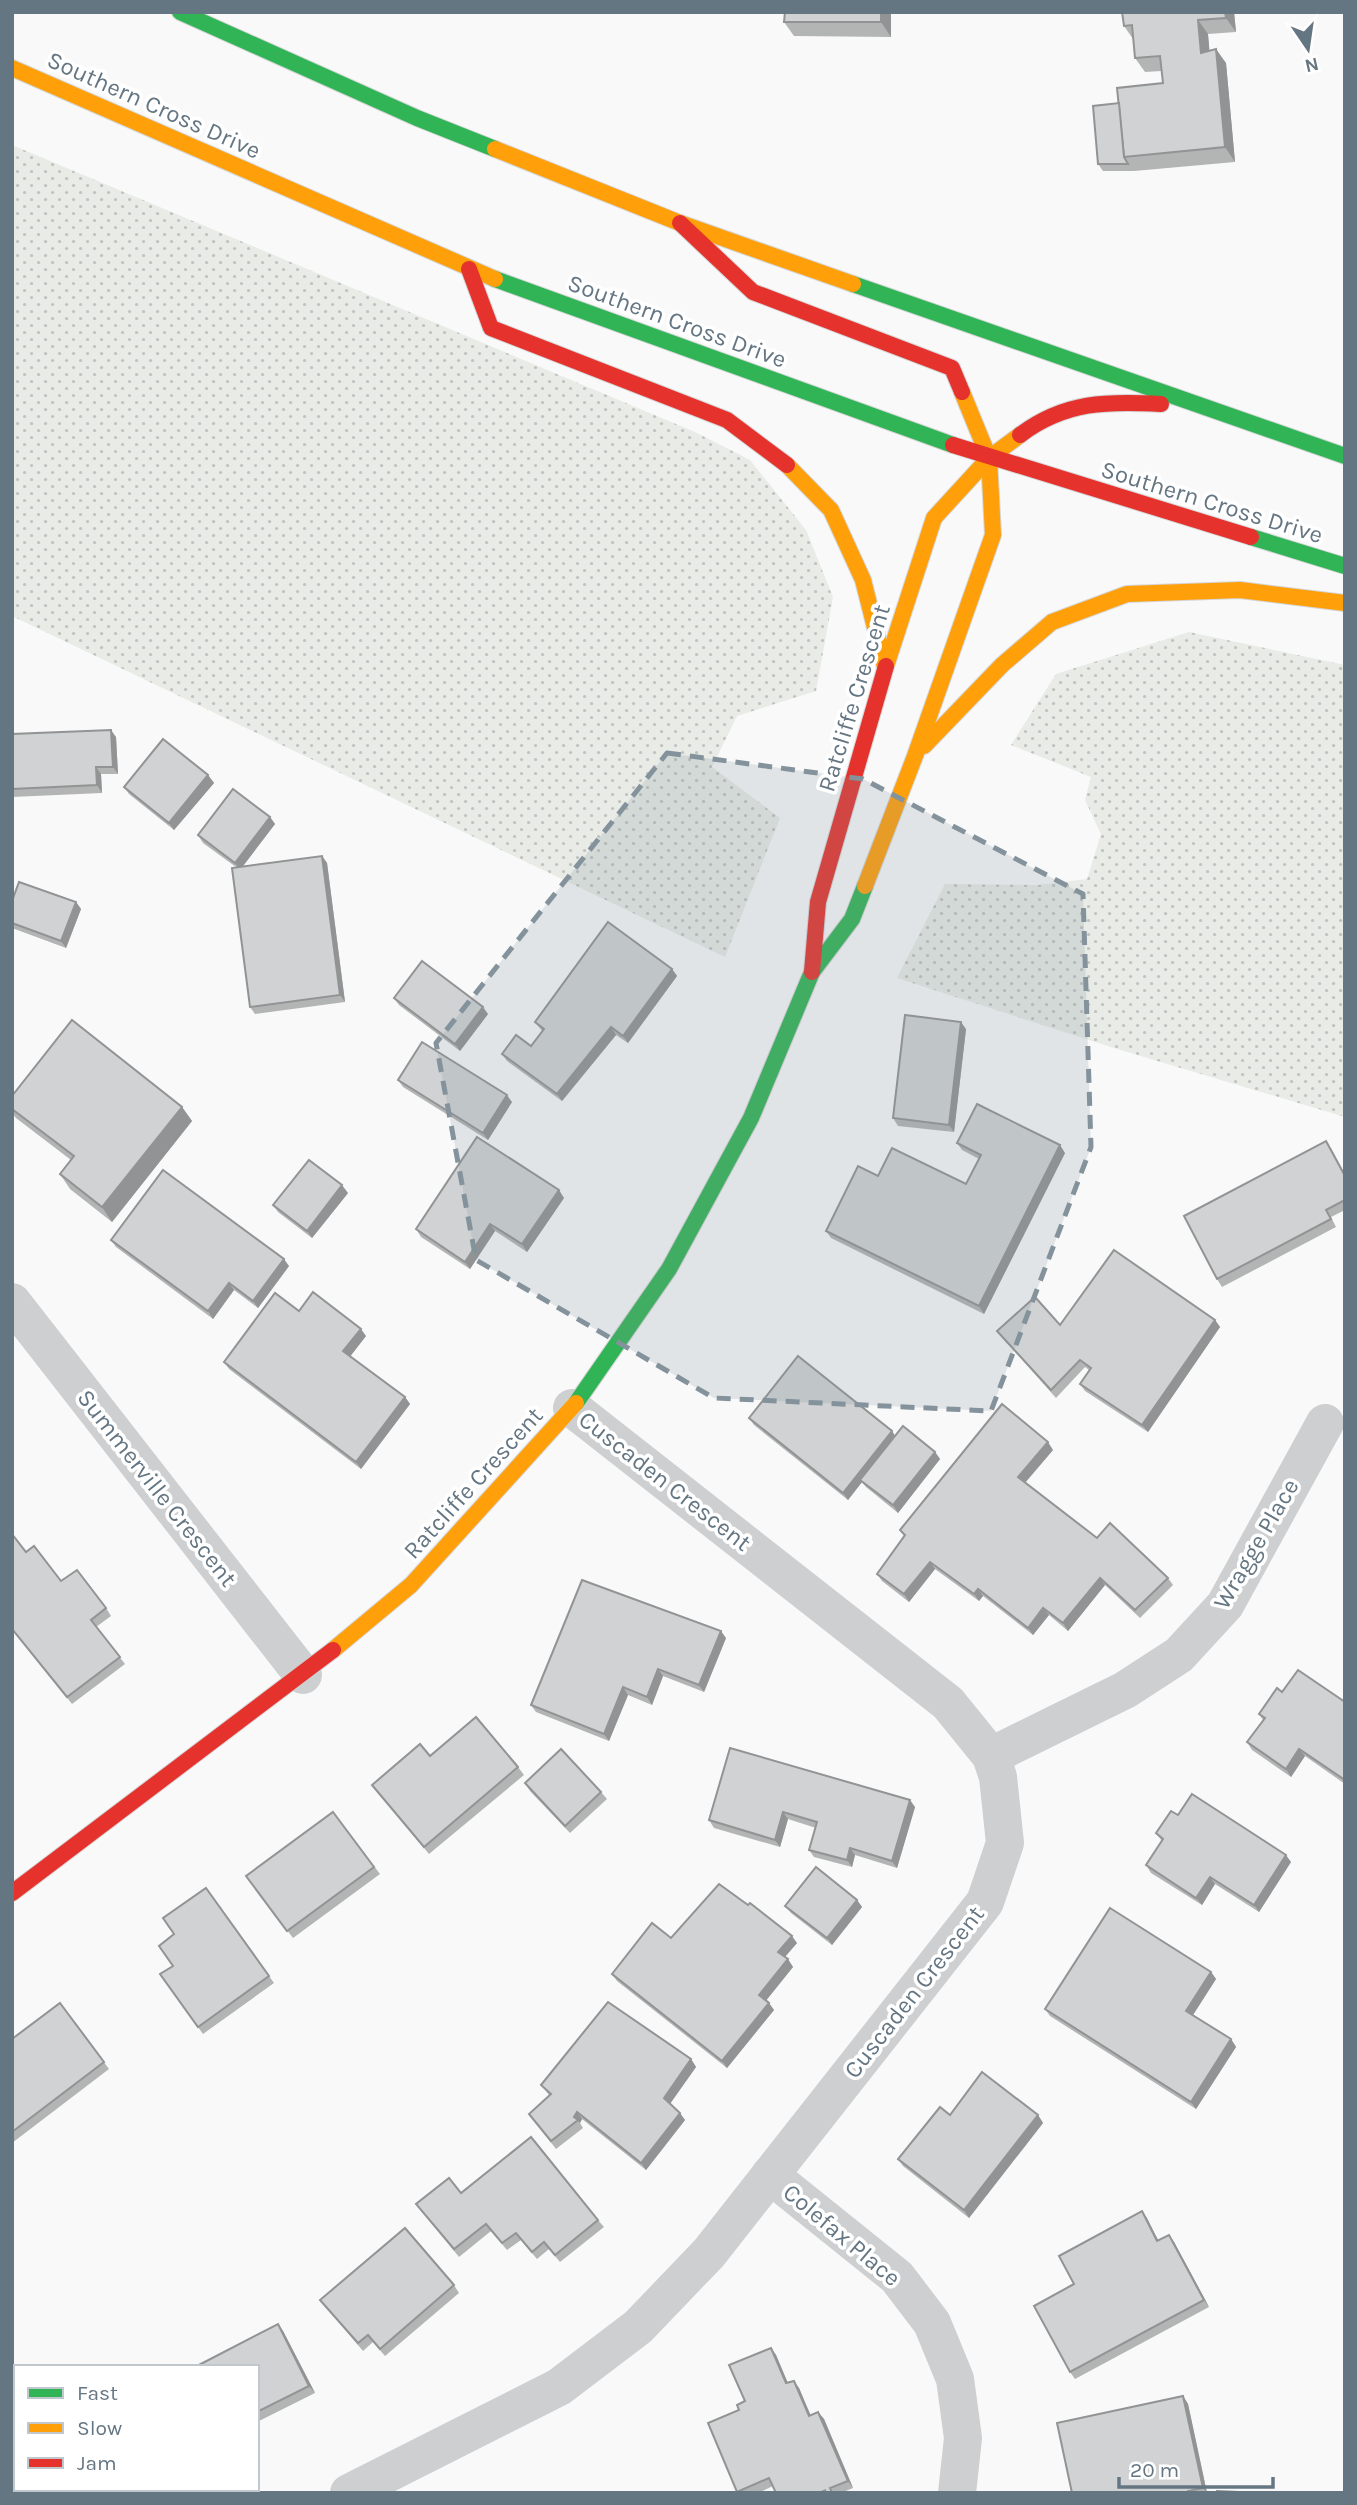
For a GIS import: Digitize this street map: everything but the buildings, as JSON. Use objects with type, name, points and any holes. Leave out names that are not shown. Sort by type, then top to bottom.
[{"type":"main road","points":[[180,12],[417,118],[680,223],[1345,456]]},
{"type":"main road","points":[[200,12],[263,51]]},
{"type":"main road","name":"Southern Cross Drive","points":[[12,68],[469,269],[989,458],[1345,566]]},
{"type":"main road","name":"Ratcliffe Crescent","points":[[12,1893],[303,1675],[411,1585],[572,1408],[669,1269],[751,1118],[812,972],[852,919],[915,756],[993,535],[989,458],[952,368],[753,292],[680,223]]},
{"type":"main road","points":[[469,269],[491,328],[727,419],[766,446],[803,478],[831,510],[863,580],[886,667]]},
{"type":"main road","name":"Ratcliffe Crescent","points":[[812,972],[818,902],[863,739],[934,519],[989,458],[1041,419],[1105,401],[1202,406]]},
{"type":"main road","points":[[915,756],[1002,665],[1052,622],[1126,594],[1240,590],[1345,603]]},
{"type":"street","name":"Summerville Crescent","points":[[12,1302],[303,1675]]},
{"type":"street","name":"Cuscaden Crescent","points":[[349,2493],[559,2387],[628,2335],[709,2253],[985,1902],[1005,1843],[998,1777],[991,1756],[948,1703],[572,1408]]},
{"type":"street","name":"Wragge Place","points":[[991,1756],[1125,1690],[1180,1655],[1225,1605],[1325,1423]]},
{"type":"street","name":"Colefax Place","points":[[770,2175],[898,2277],[933,2323],[956,2379],[963,2438],[957,2493]]},
{"type":"highlighted area","points":[[667,753],[863,779],[1083,894],[1091,1147],[991,1411],[714,1398],[476,1260],[436,1043]]},
{"type":"shaded area","points":[[12,145],[695,432],[750,460],[806,530],[833,597],[816,691],[737,716],[712,767],[780,818],[725,957],[12,616]]},
{"type":"shaded area","points":[[1189,632],[1345,665],[1345,1117],[1114,1048],[897,978],[945,884],[1038,885],[1087,879],[1101,834],[1085,800],[1091,777],[1011,745],[1056,674]]},
{"type":"traffic: fast","points":[[180,12],[417,118],[495,149]]},
{"type":"traffic: fast","points":[[495,279],[953,445]]},
{"type":"traffic: fast","points":[[853,284],[1345,456]]},
{"type":"traffic: fast","points":[[1251,537],[1345,566]]},
{"type":"traffic: fast","points":[[576,1403],[669,1269],[751,1118],[812,972],[852,919],[865,886]]},
{"type":"traffic: slow","points":[[12,68],[495,279]]},
{"type":"traffic: slow","points":[[495,149],[680,223],[853,284]]},
{"type":"traffic: slow","points":[[865,886],[915,756],[993,535],[989,458],[962,392]]},
{"type":"traffic: slow","points":[[886,666],[934,518],[989,458],[1020,435]]},
{"type":"traffic: slow","points":[[787,465],[831,510],[863,580],[885,667]]},
{"type":"traffic: slow","points":[[924,746],[1002,665],[1052,622],[1127,594],[1240,590],[1345,603]]},
{"type":"traffic: slow","points":[[333,1650],[411,1585],[576,1403]]},
{"type":"traffic: jam","points":[[680,223],[753,292],[952,368],[962,392]]},
{"type":"traffic: jam","points":[[469,269],[491,328],[727,420],[787,465]]},
{"type":"traffic: jam","points":[[1020,435],[1070,409],[1123,403],[1161,404]]},
{"type":"traffic: jam","points":[[953,445],[1251,537]]},
{"type":"traffic: jam","points":[[812,972],[818,902],[886,666]]},
{"type":"traffic: jam","points":[[12,1893],[333,1650]]}]
